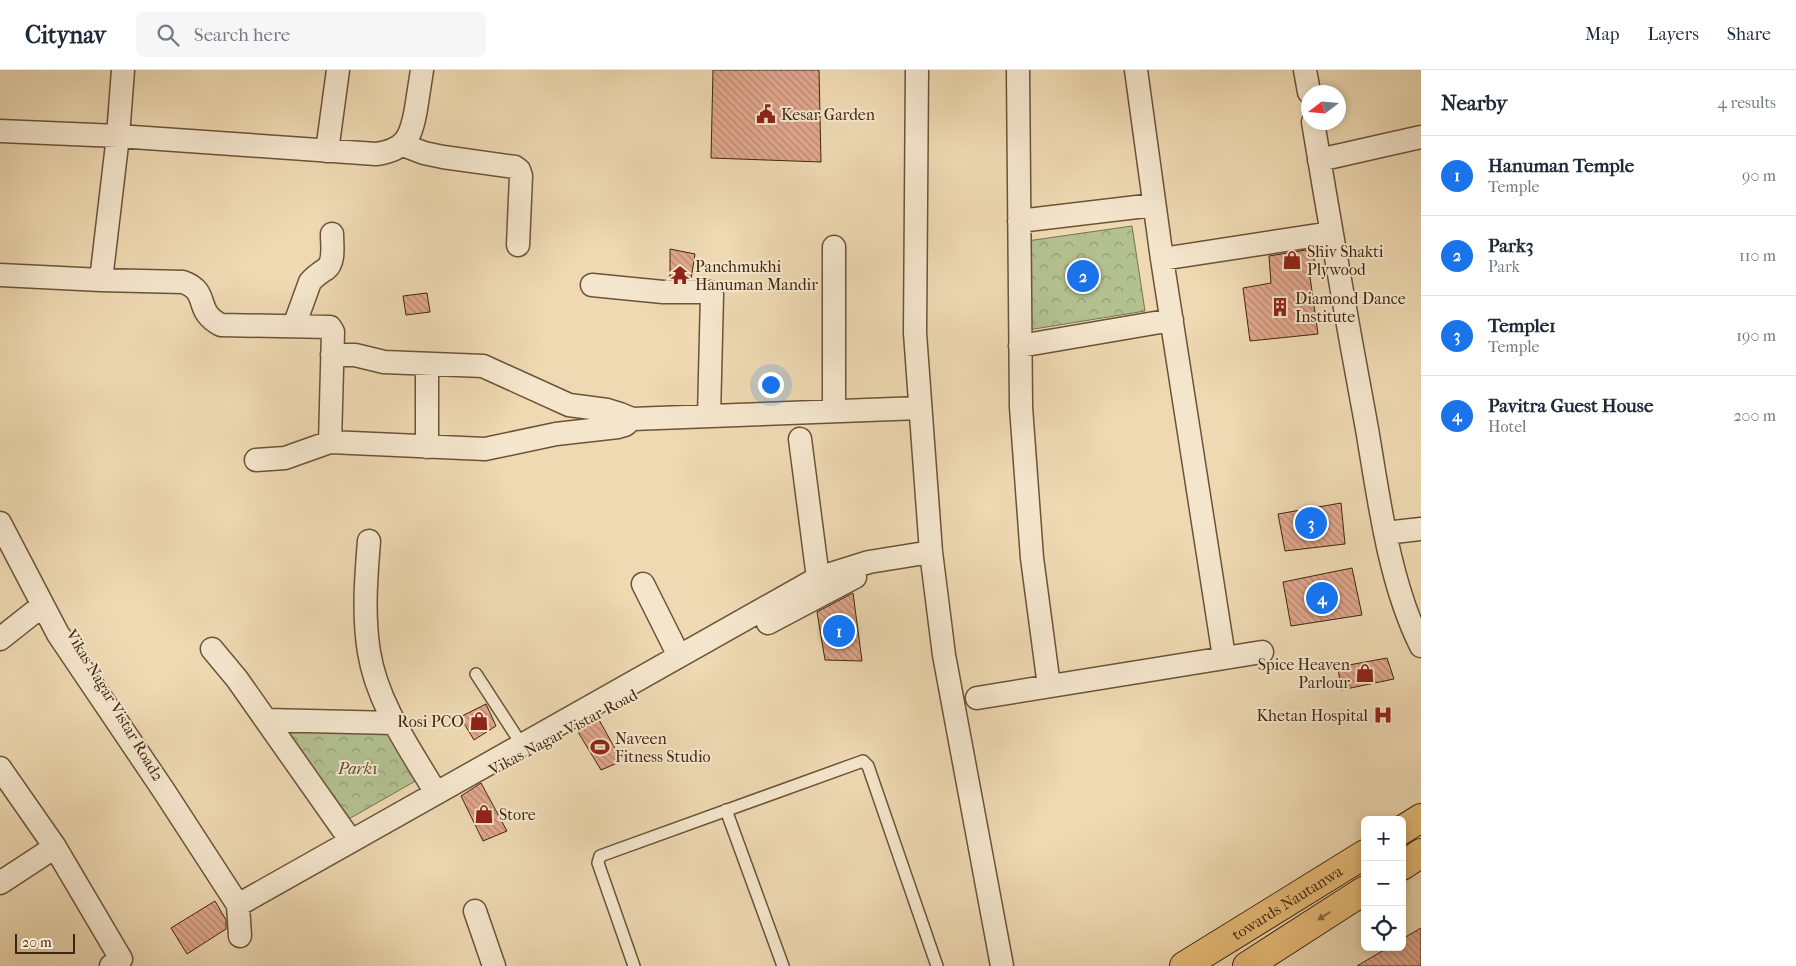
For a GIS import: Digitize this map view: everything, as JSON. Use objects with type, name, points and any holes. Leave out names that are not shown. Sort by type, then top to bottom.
[{"type":"main road","points":[[1406,827],[1421,818]]},
{"type":"main road","points":[[1406,863],[1421,853]]},
{"type":"main road","name":"towards Nautanwa","points":[[1184,966],[1361,856]]},
{"type":"main road","points":[[1251,965],[1361,893]]},
{"type":"street","points":[[101,280],[118,136],[123,70]]},
{"type":"street","points":[[327,151],[338,70]]},
{"type":"street","points":[[0,131],[118,136],[376,154],[393,151],[403,145],[410,135],[422,70]]},
{"type":"street","points":[[917,70],[915,333],[931,552],[944,655],[1002,966]]},
{"type":"street","points":[[1018,70],[1021,407],[1032,558],[1049,686]]},
{"type":"street","points":[[1136,70],[1162,259],[1224,657]]},
{"type":"street","points":[[1305,70],[1307,85]]},
{"type":"street","points":[[1314,130],[1385,533],[1402,596],[1421,646]]},
{"type":"street","points":[[1319,160],[1421,137]]},
{"type":"street","points":[[403,145],[424,153],[515,167],[520,170],[518,245]]},
{"type":"street","points":[[1019,221],[1154,205]]},
{"type":"street","points":[[1162,259],[1331,233]]},
{"type":"street","points":[[294,326],[310,282],[314,276],[328,267],[331,262],[332,234]]},
{"type":"street","points":[[834,248],[834,411]]},
{"type":"street","points":[[0,275],[182,282],[192,285],[198,291],[208,317],[221,325],[330,327],[333,332],[330,442]]},
{"type":"street","points":[[592,285],[662,292],[707,291],[711,293],[709,416]]},
{"type":"street","points":[[1020,346],[1172,320]]},
{"type":"street","points":[[332,355],[355,355],[384,362],[483,366],[569,405],[607,410],[632,419],[920,408]]},
{"type":"street","points":[[427,364],[427,447]]},
{"type":"street","points":[[256,460],[285,458],[330,442],[485,449],[556,434],[618,427],[626,425],[632,419]]},
{"type":"street","points":[[800,439],[818,578]]},
{"type":"street","name":"Vikas Nagar Vistar Road2","points":[[0,517],[234,899]]},
{"type":"street","points":[[0,523],[58,634],[234,899],[240,936]]},
{"type":"street","points":[[1385,533],[1421,529]]},
{"type":"street","points":[[369,541],[365,601],[369,653],[376,680],[394,723],[436,793]]},
{"type":"street","points":[[234,899],[352,841],[818,578],[869,562],[931,552]]},
{"type":"street","name":"Vikas Nagar Vistar Road","points":[[234,899],[888,559]]},
{"type":"street","points":[[643,584],[679,656]]},
{"type":"street","points":[[0,639],[43,605]]},
{"type":"street","points":[[212,649],[237,679],[352,841]]},
{"type":"street","points":[[977,698],[1262,652]]},
{"type":"street","points":[[266,720],[394,723]]},
{"type":"street","points":[[0,768],[55,847],[121,959],[111,966]]},
{"type":"street","points":[[0,883],[55,847]]},
{"type":"street","points":[[475,911],[493,966]]},
{"type":"lane","points":[[476,674],[522,745]]},
{"type":"lane","points":[[634,966],[598,862],[600,856],[860,762],[866,763],[937,966]]},
{"type":"lane","points":[[726,810],[783,966]]},
{"type":"green space","points":[[1132,226],[1145,311],[1028,330],[1027,241]]},
{"type":"green space","name":"Park1","points":[[279,727],[390,729],[419,779],[347,820]]},
{"type":"building","name":"Kesar Garden","points":[[713,70],[819,70],[821,162],[711,158]]},
{"type":"building","name":"Panchmukhi Hanuman Mandir","points":[[670,249],[695,254],[691,279],[670,279]]},
{"type":"building","name":"Diamond Dance Institute","points":[[1312,249],[1316,269],[1309,270],[1318,334],[1250,341],[1243,288],[1271,283],[1269,256]]},
{"type":"building","points":[[427,293],[430,312],[406,315],[403,296]]},
{"type":"building","points":[[1341,503],[1345,544],[1285,551],[1278,514]]},
{"type":"building","points":[[1352,568],[1362,615],[1291,626],[1283,582]]},
{"type":"building","points":[[853,593],[862,661],[825,660],[817,612]]},
{"type":"building","name":"Spice Heaven Parlour","points":[[1387,658],[1394,679],[1341,690],[1338,667]]},
{"type":"building","name":"Rosi PCO","points":[[486,704],[496,726],[474,740],[460,717]]},
{"type":"building","name":"Naveen Fitness Studio","points":[[598,718],[622,761],[601,770],[578,732]]},
{"type":"building","name":"Store","points":[[481,783],[507,831],[483,841],[461,796]]},
{"type":"building","points":[[215,901],[226,920],[226,929],[187,954],[171,928]]},
{"type":"building","points":[[1421,928],[1421,966],[1357,966],[1382,951],[1406,951],[1406,937]]},
{"type":"place","name":"Kesar Garden","points":[[766,114]]},
{"type":"place","name":"Shiv Shakti Plywood","points":[[1292,260]]},
{"type":"place","name":"Panchmukhi Hanuman Mandir","points":[[680,275]]},
{"type":"place","name":"Park3","points":[[1083,276]]},
{"type":"place","name":"Diamond Dance Institute","points":[[1280,307]]},
{"type":"place","name":"Temple1","points":[[1311,523]]},
{"type":"place","name":"Pavitra Guest House","points":[[1322,598]]},
{"type":"place","name":"Hanuman Temple","points":[[839,631]]},
{"type":"place","name":"Spice Heaven Parlour","points":[[1365,673]]},
{"type":"place","name":"Khetan Hospital","points":[[1383,715]]},
{"type":"place","name":"Rosi PCO","points":[[479,721]]},
{"type":"place","name":"Naveen Fitness Studio","points":[[600,747]]},
{"type":"place","name":"Store","points":[[484,814]]}]
